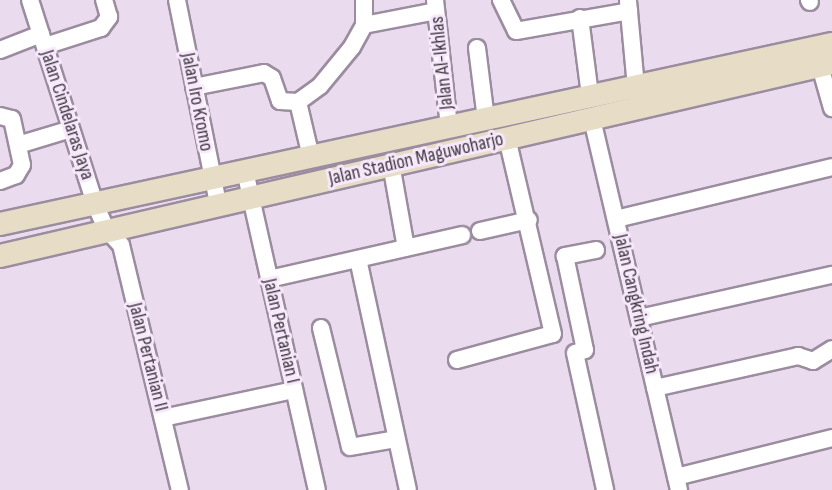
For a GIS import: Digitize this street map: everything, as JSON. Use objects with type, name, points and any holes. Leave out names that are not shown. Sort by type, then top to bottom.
[{"type":"main road","name":"Jalan Stadion Maguwoharjo","points":[[0,256],[106,229],[592,118],[637,97],[832,44]]},
{"type":"main road","name":"Jalan Stadion Maguwoharjo","points":[[0,222],[95,204],[590,95],[637,97],[826,64]]},
{"type":"street","name":"Jalan Cindelaras Jaya","points":[[30,0],[95,204],[106,229]]},
{"type":"street","points":[[0,50],[102,28],[109,17],[104,0]]},
{"type":"street","name":"Jalan Iro Kromo","points":[[177,0],[218,204]]},
{"type":"street","points":[[194,87],[264,74],[280,101],[298,102],[320,87],[364,25],[364,0]]},
{"type":"street","points":[[501,0],[516,31],[580,18],[628,5],[637,97]]},
{"type":"street","points":[[364,25],[435,6]]},
{"type":"street","name":"Jalan Al-Ikhlas","points":[[435,6],[449,127]]},
{"type":"street","points":[[580,18],[590,95]]},
{"type":"street","points":[[477,48],[486,119]]},
{"type":"street","points":[[826,64],[832,108]]},
{"type":"street","points":[[298,102],[310,157]]},
{"type":"street","points":[[0,116],[11,117],[21,169],[0,181]]},
{"type":"street","name":"Jalan Cangkring Indah","points":[[592,118],[678,483]]},
{"type":"street","points":[[18,145],[71,129]]},
{"type":"street","points":[[457,360],[553,334],[541,264],[507,138]]},
{"type":"street","points":[[391,164],[406,248]]},
{"type":"street","points":[[616,219],[832,167]]},
{"type":"street","name":"Jalan Pertanian I","points":[[245,171],[317,490]]},
{"type":"street","points":[[480,231],[529,220]]},
{"type":"street","name":"Jalan Pertanian II","points":[[106,229],[121,245],[180,490]]},
{"type":"street","points":[[269,279],[462,235]]},
{"type":"street","points":[[541,264],[565,256],[596,250]]},
{"type":"street","points":[[565,256],[585,350],[575,352],[605,490]]},
{"type":"street","points":[[357,259],[408,490]]},
{"type":"street","points":[[639,318],[832,275]]},
{"type":"street","points":[[321,328],[350,447],[396,439]]},
{"type":"street","points":[[655,388],[798,356],[813,361],[832,349]]},
{"type":"street","points":[[163,418],[294,390]]},
{"type":"street","points":[[678,483],[832,438]]}]
